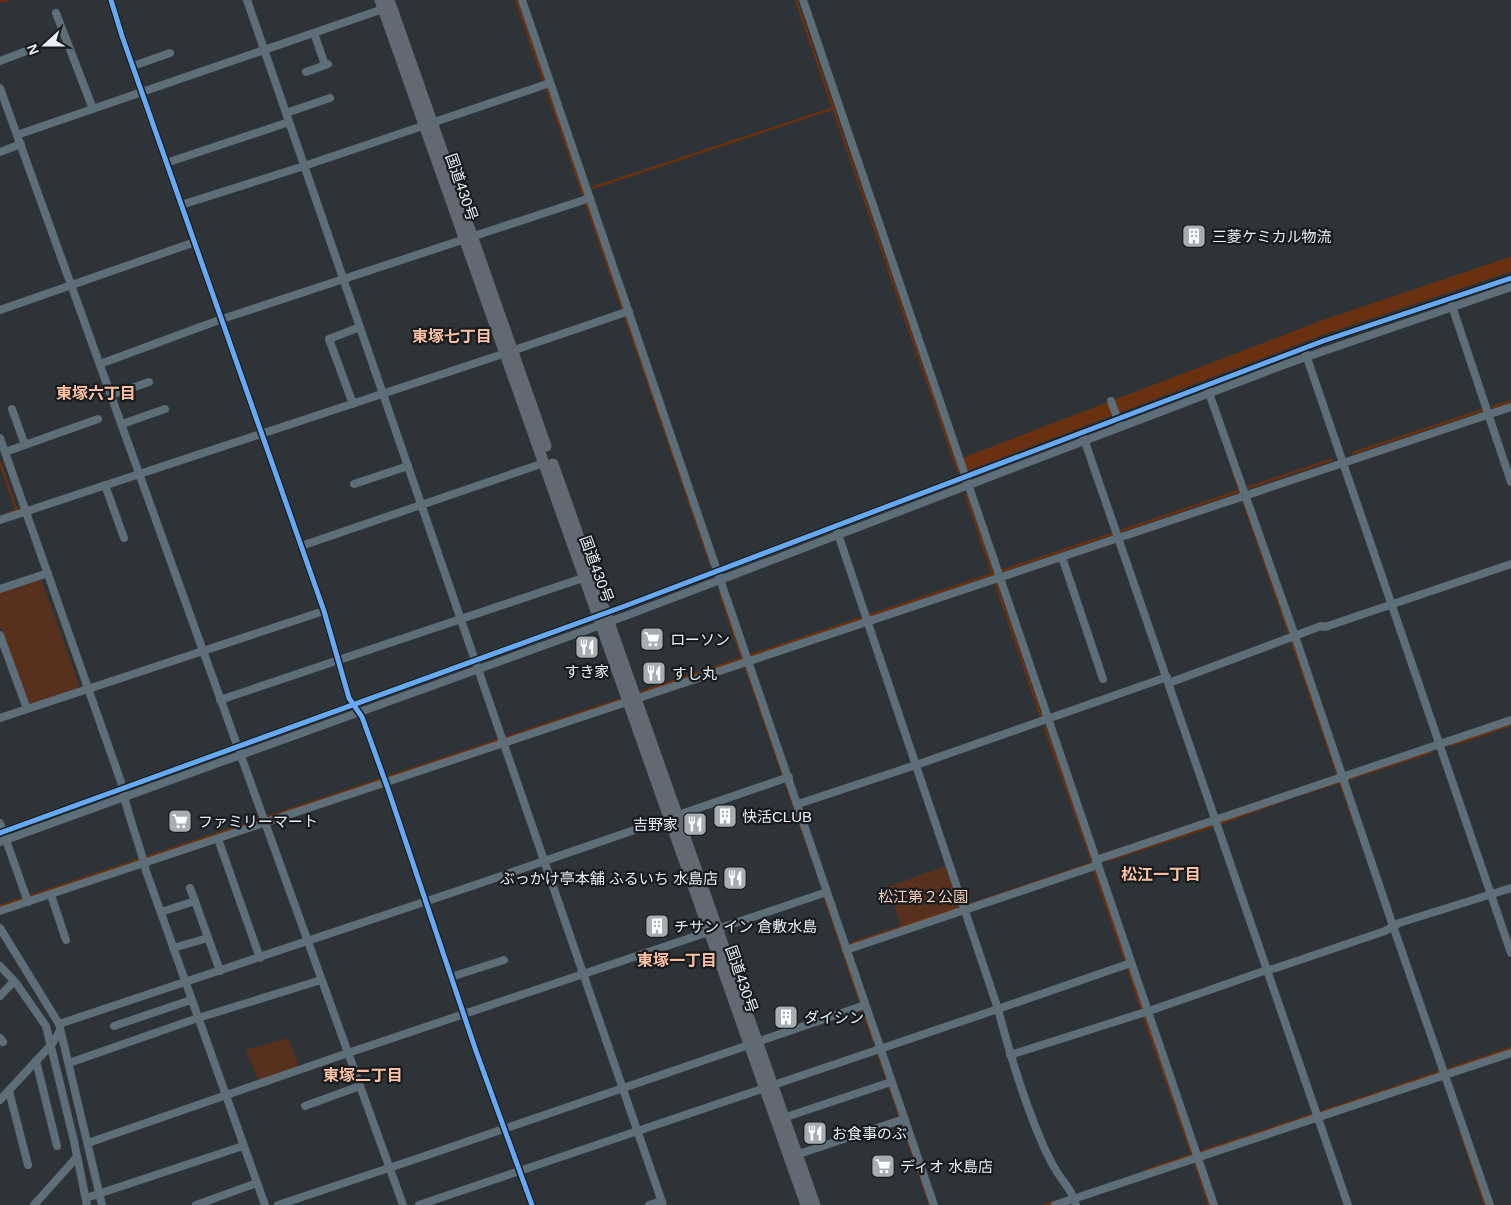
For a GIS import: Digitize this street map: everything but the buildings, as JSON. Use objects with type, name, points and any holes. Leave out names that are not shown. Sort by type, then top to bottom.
[{"type":"highway","name":"国道430号","points":[[384,3],[793,1156],[806,1205]]},
{"type":"highway","name":"国道430号","points":[[509,352],[583,578],[603,619]]},
{"type":"highway","name":"国道430号","points":[[793,1156],[815,1205]]},
{"type":"street","points":[[111,0],[132,66],[324,611],[349,698],[362,717],[464,1015],[532,1205]]},
{"type":"street","points":[[247,0],[662,1203],[649,1205]]},
{"type":"street","points":[[522,0],[547,84],[625,312],[719,575],[785,778],[798,804],[824,893],[846,950],[862,1006],[880,1048],[889,1083],[934,1205]]},
{"type":"street","points":[[803,0],[968,485],[997,576],[1214,1205]]},
{"type":"street","points":[[17,135],[314,34],[384,3]]},
{"type":"street","points":[[56,13],[92,109]]},
{"type":"street","points":[[306,72],[327,65],[314,34]]},
{"type":"street","points":[[0,61],[34,48]]},
{"type":"street","points":[[132,66],[170,52]]},
{"type":"street","points":[[181,205],[304,166],[547,84]]},
{"type":"street","points":[[1,93],[140,473],[202,651],[403,1205]]},
{"type":"street","points":[[286,113],[330,98]]},
{"type":"street","points":[[166,163],[290,122]]},
{"type":"street","points":[[0,152],[21,144]]},
{"type":"street","points":[[100,364],[222,319],[587,199]]},
{"type":"street","points":[[0,310],[195,242]]},
{"type":"street","points":[[837,530],[968,485],[1084,436],[1116,416],[1304,348],[1511,278]]},
{"type":"street","points":[[356,708],[478,669],[837,530],[965,477],[1084,436],[1120,427],[1306,357],[1511,287]]},
{"type":"street","points":[[1452,306],[1511,482]]},
{"type":"street","points":[[0,520],[625,312]]},
{"type":"street","points":[[353,404],[329,339],[360,327]]},
{"type":"street","points":[[1304,348],[1511,953]]},
{"type":"street","points":[[111,395],[149,382]]},
{"type":"street","points":[[1206,385],[1391,928],[1490,1205]]},
{"type":"street","points":[[1111,402],[1120,427]]},
{"type":"street","points":[[0,911],[27,899],[51,895],[144,860],[218,839],[264,820],[503,740],[633,701],[866,618],[1062,557],[1118,534],[1511,407]]},
{"type":"street","points":[[12,409],[25,445]]},
{"type":"street","points":[[122,424],[165,409]]},
{"type":"street","points":[[5,452],[98,420]]},
{"type":"street","points":[[1084,436],[1348,1205]]},
{"type":"street","points":[[0,438],[89,689],[185,983],[265,1205]]},
{"type":"street","points":[[301,546],[544,463]]},
{"type":"street","points":[[354,484],[408,466]]},
{"type":"street","points":[[106,485],[124,538]]},
{"type":"street","points":[[837,530],[998,1009],[1010,1055],[1044,1146],[1057,1172],[1072,1191],[1075,1202]]},
{"type":"street","points":[[1062,557],[1103,678]]},
{"type":"street","points":[[798,804],[1511,564]]},
{"type":"street","points":[[0,589],[48,573]]},
{"type":"street","points":[[220,700],[583,578]]},
{"type":"street","points":[[0,718],[324,611]]},
{"type":"street","points":[[3,841],[123,793],[356,708],[474,661],[603,619]]},
{"type":"street","points":[[0,635],[27,709]]},
{"type":"street","points":[[846,950],[965,910],[1215,819],[1341,779],[1511,720]]},
{"type":"street","points":[[28,1165],[3,1096],[50,1045],[59,1028],[185,983],[785,778]]},
{"type":"street","points":[[2,832],[123,793]]},
{"type":"street","points":[[0,823],[3,841],[27,899]]},
{"type":"street","points":[[218,839],[260,958]]},
{"type":"street","points":[[190,888],[220,971]]},
{"type":"street","points":[[1010,1055],[1268,971],[1511,888]]},
{"type":"street","points":[[88,1143],[348,1053],[824,893]]},
{"type":"street","points":[[51,895],[66,940]]},
{"type":"street","points":[[161,912],[194,901]]},
{"type":"street","points":[[0,928],[59,1028],[102,1205]]},
{"type":"street","points":[[173,948],[208,938]]},
{"type":"street","points":[[451,977],[504,960]]},
{"type":"street","points":[[419,1205],[1131,963]]},
{"type":"street","points":[[0,966],[14,980],[46,1026],[87,1202],[99,1194],[243,1146]]},
{"type":"street","points":[[0,996],[14,980]]},
{"type":"street","points":[[69,1063],[198,1018],[321,980]]},
{"type":"street","points":[[114,1026],[191,1000]]},
{"type":"street","points":[[278,1205],[862,1006]]},
{"type":"street","points":[[1055,1205],[1075,1202],[1198,1157],[1319,1118],[1443,1074],[1511,1053]]},
{"type":"street","points":[[36,1061],[57,1146]]},
{"type":"street","points":[[780,1119],[889,1083]]},
{"type":"street","points":[[305,1106],[360,1086]]},
{"type":"street","points":[[793,1156],[902,1119]]},
{"type":"street","points":[[34,1205],[77,1156]]},
{"type":"street","points":[[81,1174],[94,1171]]},
{"type":"street","points":[[196,1205],[257,1183]]},
{"type":"green space","points":[[39,579],[42,582],[79,684],[78,688],[31,704],[27,702],[0,626],[0,592]]},
{"type":"green space","name":"松江第２公園","points":[[945,866],[959,906],[901,926],[887,887]]},
{"type":"green space","points":[[288,1038],[299,1067],[258,1081],[246,1050]]},
{"type":"waterway","points":[[0,1],[9,0]]},
{"type":"waterway","points":[[516,0],[711,565]]},
{"type":"waterway","points":[[796,0],[958,471]]},
{"type":"waterway","points":[[592,188],[834,108]]},
{"type":"waterway","points":[[966,464],[1324,327],[1511,264]]},
{"type":"waterway","points":[[1200,375],[1201,379]]},
{"type":"waterway","points":[[1493,407],[1511,401]]},
{"type":"waterway","points":[[1353,453],[1483,410]]},
{"type":"waterway","points":[[1244,489],[1331,460]]},
{"type":"waterway","points":[[0,463],[17,511],[8,513]]},
{"type":"waterway","points":[[1233,471],[1355,825]]},
{"type":"waterway","points":[[642,692],[1239,491]]},
{"type":"waterway","points":[[966,495],[993,575]]},
{"type":"waterway","points":[[995,581],[1041,716]]},
{"type":"waterway","points":[[720,592],[742,658]]},
{"type":"waterway","points":[[745,665],[811,856]]},
{"type":"waterway","points":[[0,906],[619,700]]},
{"type":"waterway","points":[[1452,745],[1511,725]]},
{"type":"waterway","points":[[1045,728],[1093,864]]},
{"type":"waterway","points":[[1302,794],[1431,752]]},
{"type":"waterway","points":[[1221,823],[1287,799]]},
{"type":"waterway","points":[[1108,860],[1212,826]]},
{"type":"waterway","points":[[969,905],[1093,863]]},
{"type":"waterway","points":[[1094,870],[1125,960]]},
{"type":"waterway","points":[[824,895],[873,1040]]},
{"type":"waterway","points":[[853,943],[957,908]]},
{"type":"waterway","points":[[1128,968],[1141,1008]]},
{"type":"waterway","points":[[1144,1017],[1193,1157]]},
{"type":"waterway","points":[[1321,1112],[1511,1048]]},
{"type":"waterway","points":[[879,1056],[930,1205]]},
{"type":"waterway","points":[[1200,1152],[1311,1115]]},
{"type":"waterway","points":[[1461,1133],[1485,1205]]},
{"type":"waterway","points":[[1144,1171],[1191,1155]]},
{"type":"waterway","points":[[1195,1163],[1209,1205]]},
{"type":"waterway","points":[[1045,1205],[1054,1202]]},
{"type":"cycle path","points":[[111,0],[324,611],[349,698],[362,717],[388,789],[476,1051],[532,1205]]},
{"type":"cycle path","points":[[0,833],[625,606],[1323,341],[1511,278]]},
{"type":"place","name":"三菱ケミカル物流","points":[[1194,236]]},
{"type":"place","name":"ローソン","points":[[652,639]]},
{"type":"place","name":"すき家","points":[[587,647]]},
{"type":"place","name":"すし丸","points":[[654,673]]},
{"type":"place","name":"快活CLUB","points":[[725,816]]},
{"type":"place","name":"ファミリーマート","points":[[180,821]]},
{"type":"place","name":"吉野家","points":[[695,824]]},
{"type":"place","name":"ぶっかけ亭本舗 ふるいち 水島店","points":[[735,878]]},
{"type":"place","name":"チサン イン 倉敷水島","points":[[657,926]]},
{"type":"place","name":"ダイシン","points":[[786,1017]]},
{"type":"place","name":"お食事のぶ","points":[[815,1133]]},
{"type":"place","name":"ディオ 水島店","points":[[883,1166]]},
{"type":"district","name":"東塚七丁目","points":[[452,336]]},
{"type":"district","name":"東塚六丁目","points":[[96,393]]},
{"type":"district","name":"松江一丁目","points":[[1161,874]]},
{"type":"district","name":"東塚一丁目","points":[[677,960]]},
{"type":"district","name":"東塚二丁目","points":[[363,1075]]}]
